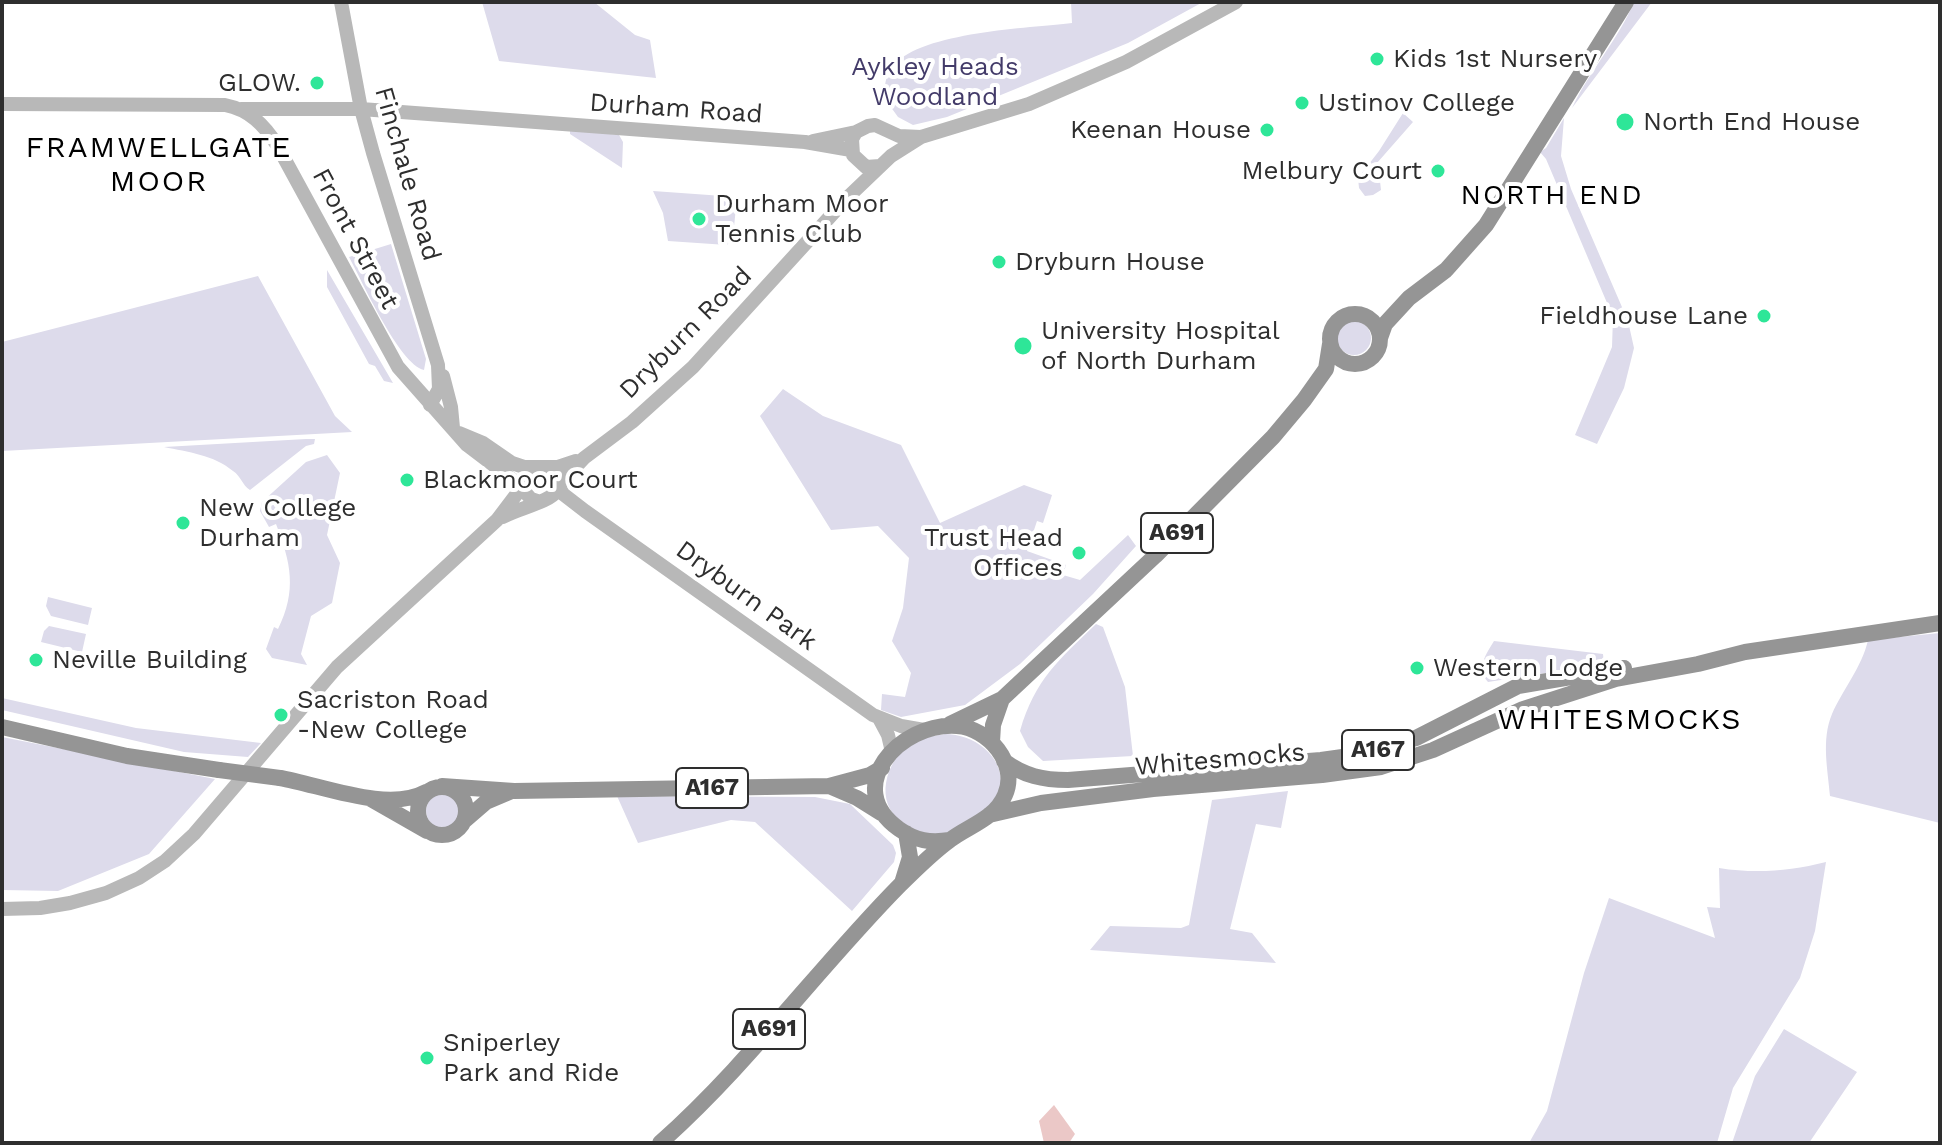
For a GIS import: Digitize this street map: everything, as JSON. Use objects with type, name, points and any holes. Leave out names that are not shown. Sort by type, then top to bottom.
[{"type":"highway","points":[[1409,298],[1375,311],[1344,316],[1336,322],[1330,344],[1340,359],[1352,364],[1370,359],[1379,347],[1385,324],[1409,298],[1446,270],[1486,225],[1626,2]]},
{"type":"highway","points":[[1359,314],[1372,320],[1380,338]]},
{"type":"highway","name":"A691","points":[[933,728],[972,715],[1002,699],[1155,556],[1273,437],[1304,400],[1326,369],[1330,344]]},
{"type":"highway","name":"A691","points":[[1304,400],[1352,364]]},
{"type":"highway","name":"Whitesmocks","points":[[989,815],[1041,803],[1153,789],[1381,767],[1433,750],[1523,709],[1616,679],[1698,664],[1724,656],[1864,632],[1940,623]]},
{"type":"highway","name":"Whitesmocks","points":[[1004,761],[1037,778],[1068,780],[1357,755],[1416,738],[1518,686],[1568,675],[1694,656],[1724,656]]},
{"type":"highway","points":[[992,742],[993,725],[1002,699]]},
{"type":"highway","points":[[881,813],[875,795],[876,784],[892,752],[907,737],[933,728],[958,726],[992,742],[1004,761]]},
{"type":"highway","name":"A167","points":[[2,727],[127,756],[280,778],[369,798],[412,799],[434,789],[514,791],[829,786],[870,775],[882,768]]},
{"type":"highway","name":"A167","points":[[829,786],[857,798],[906,833],[925,841],[950,840],[999,806],[1009,779],[1004,761]]},
{"type":"highway","points":[[452,788],[465,803],[464,821],[449,835],[439,836],[421,824],[417,809],[434,789],[452,788]]},
{"type":"highway","name":"A167","points":[[464,821],[486,802],[514,791]]},
{"type":"highway","name":"A167","points":[[369,798],[429,832]]},
{"type":"highway","points":[[902,884],[910,857],[906,833]]},
{"type":"highway","name":"A691","points":[[660,1143],[698,1107],[902,884],[950,840]]},
{"type":"street","name":"Finchale Road","points":[[341,2],[361,109],[449,396],[454,430]]},
{"type":"street","points":[[847,198],[854,175],[852,153],[856,132],[861,128],[875,125],[888,133],[908,138],[921,137],[1029,104],[1126,62],[1236,2]]},
{"type":"street","points":[[2,104],[218,105],[240,109]]},
{"type":"street","name":"Durham Road","points":[[240,109],[361,109],[805,142],[852,153]]},
{"type":"street","name":"Front Street","points":[[240,109],[262,124],[277,145],[398,367],[467,445],[522,487]]},
{"type":"street","name":"Durham Road","points":[[805,142],[856,132]]},
{"type":"street","points":[[852,153],[859,164],[866,167],[885,161],[893,142],[888,133]]},
{"type":"street","name":"Dryburn Road","points":[[559,486],[584,458],[632,422],[693,367],[847,198],[885,161],[921,137]]},
{"type":"street","name":"Finchale Road","points":[[430,405],[439,383],[436,357]]},
{"type":"street","name":"Front Street","points":[[454,430],[483,443],[518,466],[541,469]]},
{"type":"street","name":"Dryburn Road","points":[[541,469],[584,458]]},
{"type":"street","points":[[2,909],[40,908],[106,893],[139,878],[165,861],[194,834],[337,667],[497,520],[522,487],[528,473],[541,469],[552,474],[559,486],[553,496],[497,520]]},
{"type":"street","name":"Dryburn Park","points":[[559,486],[563,494],[585,511],[880,720],[933,728]]},
{"type":"street","points":[[522,487],[531,499],[542,502]]},
{"type":"street","name":"Dryburn Park","points":[[542,502],[585,511]]},
{"type":"street","points":[[880,720],[892,752]]},
{"type":"green space","points":[[482,2],[594,2],[635,35],[650,40],[656,78],[499,61]]},
{"type":"green space","name":"Aykley Heads Woodland","points":[[1071,2],[1203,2],[1128,43],[947,117],[913,125],[898,117],[885,99],[889,73],[908,54],[928,45],[977,34],[1072,23]]},
{"type":"green space","points":[[1634,2],[1652,2],[1572,108],[1620,29]]},
{"type":"green space","points":[[1403,113],[1413,122],[1370,171],[1380,181],[1381,190],[1365,196],[1359,188],[1358,178]]},
{"type":"green space","points":[[1564,118],[1561,156],[1571,189],[1628,321],[1634,348],[1624,388],[1597,444],[1575,435],[1612,347],[1613,317],[1546,159],[1540,152],[1546,148]]},
{"type":"green space","points":[[570,129],[619,135],[623,142],[622,168],[570,134]]},
{"type":"green space","name":"Durham Moor Tennis Club","points":[[653,191],[737,197],[733,237],[727,245],[668,241],[663,213]]},
{"type":"green space","points":[[391,244],[426,359],[424,370],[414,364],[393,338],[349,257]]},
{"type":"green space","points":[[327,270],[393,383],[384,381],[375,366],[369,364],[327,287]]},
{"type":"green space","points":[[258,276],[335,416],[352,432],[2,451],[2,342]]},
{"type":"green space","points":[[1354,321],[1366,326],[1371,338],[1366,350],[1354,355],[1342,350],[1337,338],[1342,326]]},
{"type":"green space","points":[[783,389],[823,416],[901,445],[940,523],[1024,485],[1052,495],[1043,523],[1037,521],[1027,551],[1066,565],[1063,575],[1080,580],[1128,535],[1136,546],[1093,594],[1020,664],[965,705],[901,717],[881,710],[882,694],[905,697],[911,673],[892,641],[903,608],[909,558],[878,526],[831,530],[760,416]]},
{"type":"green space","points":[[315,439],[314,444],[306,446],[250,490],[236,473],[218,461],[164,447]]},
{"type":"green space","points":[[327,455],[340,473],[327,535],[340,563],[332,603],[311,616],[301,654],[307,665],[272,658],[266,649],[274,627],[278,629],[284,615],[290,576],[276,524],[269,527],[260,511],[262,502],[306,462]]},
{"type":"green space","points":[[48,597],[92,608],[88,625],[51,616],[46,606]]},
{"type":"green space","points":[[1096,624],[1103,627],[1125,687],[1133,756],[1043,761],[1028,747],[1020,731],[1026,713],[1050,672]]},
{"type":"green space","points":[[49,626],[86,634],[82,652],[41,642]]},
{"type":"green space","points":[[1940,633],[1940,823],[1830,796],[1826,755],[1829,724],[1868,640]]},
{"type":"green space","points":[[1494,641],[1603,654],[1604,664],[1488,682],[1483,666]]},
{"type":"green space","points":[[2,698],[136,728],[261,743],[248,757],[184,752],[2,710]]},
{"type":"green space","points":[[945,734],[966,738],[985,748],[997,765],[1001,787],[994,803],[964,824],[944,834],[923,834],[893,814],[888,804],[886,783],[894,761],[910,744]]},
{"type":"green space","points":[[2,737],[215,779],[149,854],[58,891],[2,890]]},
{"type":"green space","points":[[1288,791],[1281,828],[1256,824],[1230,929],[1252,933],[1276,963],[1090,950],[1110,926],[1181,928],[1189,925],[1212,800]]},
{"type":"green space","points":[[443,794],[455,799],[460,811],[455,823],[443,828],[431,823],[426,811],[431,799]]},
{"type":"green space","points":[[617,796],[815,797],[850,804],[893,845],[896,853],[894,862],[852,911],[755,822],[731,820],[638,843]]},
{"type":"green space","points":[[1826,862],[1815,931],[1800,978],[1733,1088],[1717,1143],[1529,1143],[1547,1111],[1584,973],[1609,898],[1715,938],[1707,907],[1720,908],[1719,868],[1773,871]]},
{"type":"green space","points":[[1784,1029],[1857,1072],[1809,1143],[1732,1143],[1755,1076]]},
{"type":"shaded area","points":[[1054,1105],[1075,1134],[1069,1143],[1044,1143],[1039,1121]]},
{"type":"place","name":"Kids 1st Nursery","points":[[1377,59]]},
{"type":"place","name":"GLOW.","points":[[317,83]]},
{"type":"place","name":"Ustinov College","points":[[1302,103]]},
{"type":"place","name":"North End House","points":[[1625,122]]},
{"type":"place","name":"Keenan House","points":[[1267,130]]},
{"type":"place","name":"Melbury Court","points":[[1438,171]]},
{"type":"place","name":"Durham Moor Tennis Club","points":[[699,219]]},
{"type":"place","name":"Dryburn House","points":[[999,262]]},
{"type":"place","name":"Fieldhouse Lane","points":[[1764,316]]},
{"type":"place","name":"University Hospital of North Durham","points":[[1023,346]]},
{"type":"place","name":"Blackmoor Court","points":[[407,480]]},
{"type":"place","name":"New College Durham","points":[[183,523]]},
{"type":"place","name":"Trust Head Offices","points":[[1079,553]]},
{"type":"place","name":"Neville Building","points":[[36,660]]},
{"type":"place","name":"Western Lodge","points":[[1417,668]]},
{"type":"place","name":"Sacriston Road -New College","points":[[281,715]]},
{"type":"place","name":"Sniperley Park and Ride","points":[[427,1058]]},
{"type":"district","name":"FRAMWELLGATE MOOR","points":[[159,165]]},
{"type":"district","name":"NORTH END","points":[[1552,196]]},
{"type":"district","name":"WHITESMOCKS","points":[[1620,720]]}]
